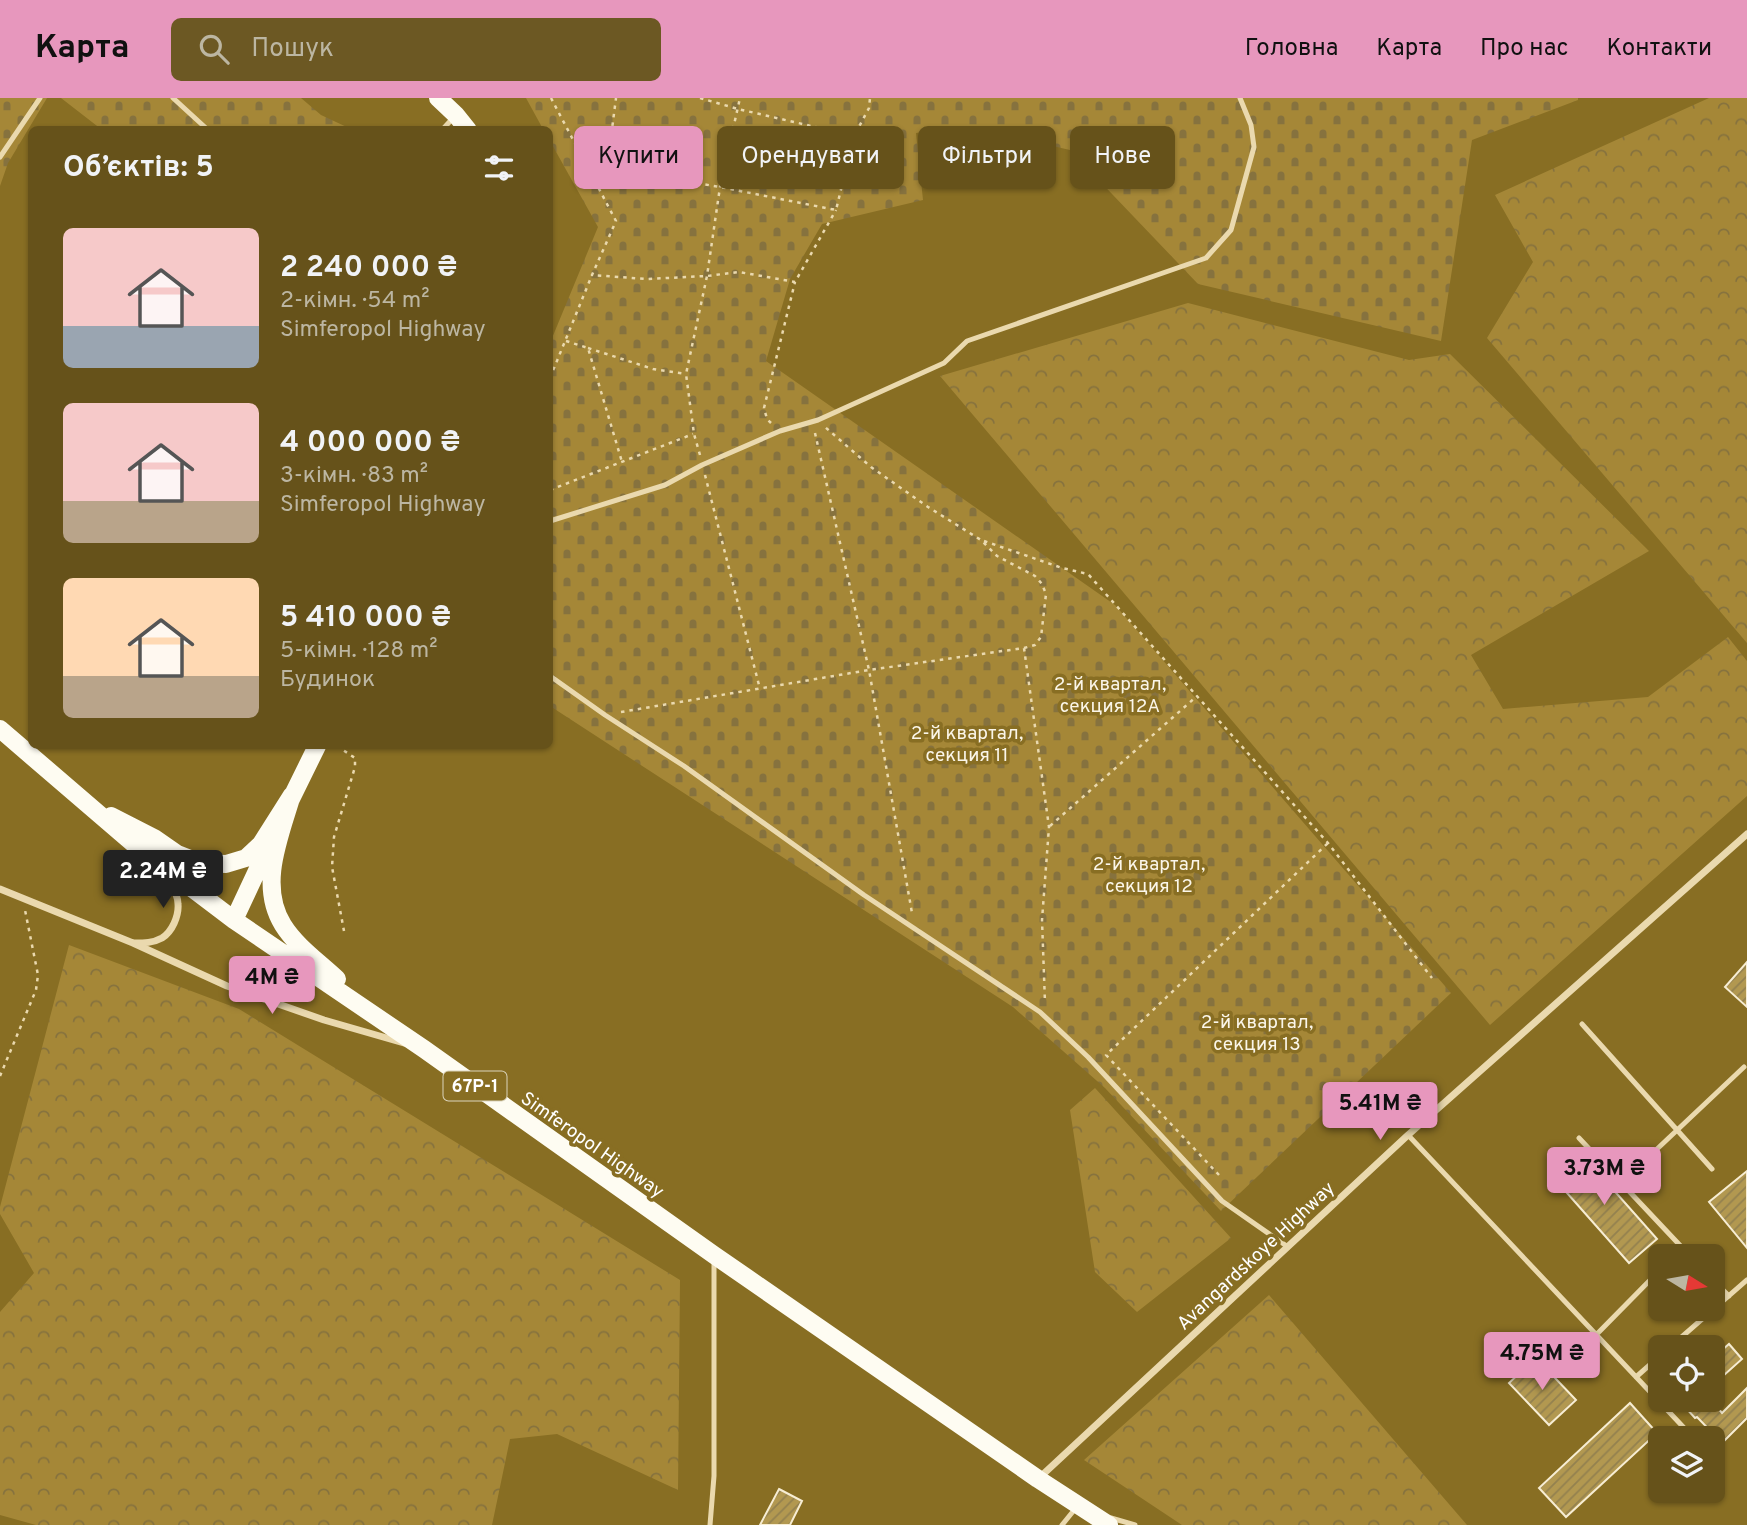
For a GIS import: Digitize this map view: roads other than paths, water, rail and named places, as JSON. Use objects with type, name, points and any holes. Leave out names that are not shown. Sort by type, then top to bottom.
[{"type":"main road","points":[[438,98],[462,122]]},
{"type":"main road","name":"Simferopol Highway","points":[[0,729],[161,866],[234,920],[425,1049],[714,1255],[1109,1525]]},
{"type":"main road","points":[[234,920],[315,749]]},
{"type":"main road","points":[[83,802],[154,838],[177,854],[200,863],[226,864],[246,858],[261,844],[292,795]]},
{"type":"main road","points":[[292,795],[271,876],[275,908],[283,925],[297,943],[380,1019]]},
{"type":"street","name":"Avangardskoye Highway","points":[[1038,1479],[1408,1135],[1747,834]]},
{"type":"street","points":[[133,943],[151,942],[164,937],[174,924],[178,903],[173,887],[161,866]]},
{"type":"street","points":[[0,889],[133,943],[228,986],[324,1020],[425,1049]]},
{"type":"lane","points":[[0,158],[40,98]]},
{"type":"lane","points":[[173,98],[204,126]]},
{"type":"lane","points":[[553,520],[665,485],[702,465],[780,431],[815,421],[944,363],[967,341],[1206,258],[1231,230],[1254,147],[1251,125],[1240,98]]},
{"type":"lane","points":[[553,679],[684,766],[864,895],[1045,1017],[1088,1057],[1222,1201],[1288,1247]]},
{"type":"lane","points":[[1582,1024],[1712,1169]]},
{"type":"lane","points":[[1621,1183],[1744,1067]]},
{"type":"lane","points":[[1408,1135],[1681,1426]]},
{"type":"lane","points":[[1578,1138],[1678,1244]]},
{"type":"lane","points":[[710,1525],[714,1476],[714,1255]]},
{"type":"lane","points":[[1596,1335],[1648,1282]]},
{"type":"lane","points":[[1685,1335],[1746,1284]]},
{"type":"lane","points":[[1726,1293],[1729,1296]]},
{"type":"lane","points":[[1636,1377],[1648,1366]]},
{"type":"lane","points":[[1062,1525],[1084,1509],[1135,1525]]},
{"type":"park label","name":"2-й квартал, секция 12А","points":[[1110,694]]},
{"type":"park label","name":"2-й квартал, секция 11","points":[[967,743]]},
{"type":"park label","name":"2-й квартал, секция 12","points":[[1149,874]]},
{"type":"park label","name":"2-й квартал, секция 13","points":[[1257,1032]]}]
